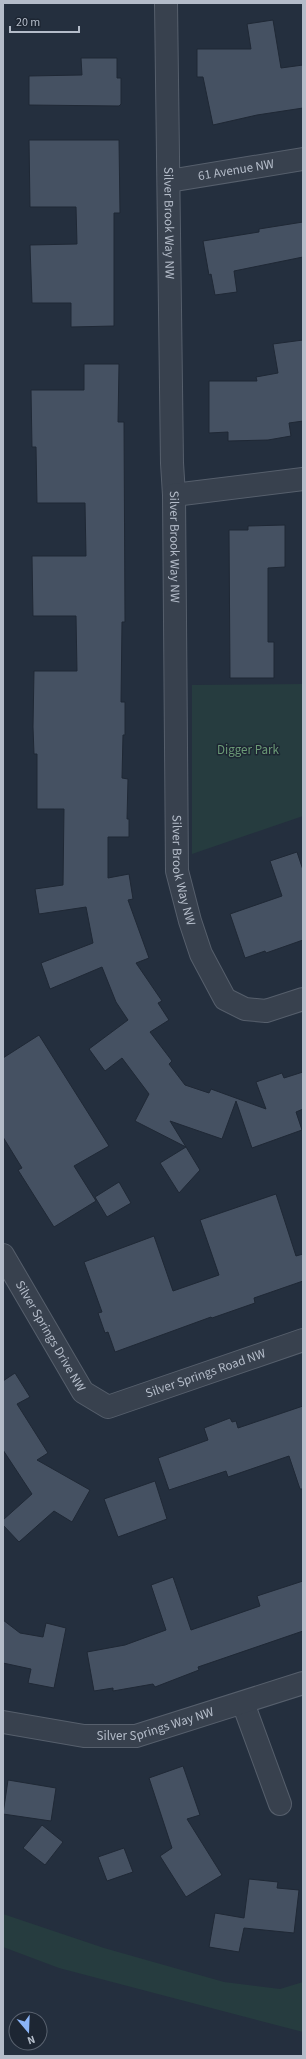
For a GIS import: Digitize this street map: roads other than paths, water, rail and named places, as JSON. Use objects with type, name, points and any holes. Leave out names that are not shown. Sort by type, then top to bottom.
[{"type":"street","name":"Silver Brook Way NW","points":[[166,3],[172,463],[174,495],[177,871],[190,921],[202,954],[225,999],[244,1009],[266,1011],[303,999]]},
{"type":"street","name":"61 Avenue NW","points":[[169,181],[303,159]]},
{"type":"street","points":[[174,495],[303,478]]},
{"type":"street","name":"Silver Springs Drive NW","points":[[3,1255],[83,1392],[108,1407]]},
{"type":"street","name":"Silver Springs Road NW","points":[[108,1407],[303,1340]]},
{"type":"street","name":"Silver Springs Way NW","points":[[3,1722],[84,1736],[136,1736],[243,1704],[303,1683]]},
{"type":"street","points":[[243,1704],[280,1804]]},
{"type":"park label","name":"Digger Park","points":[[248,750]]}]
